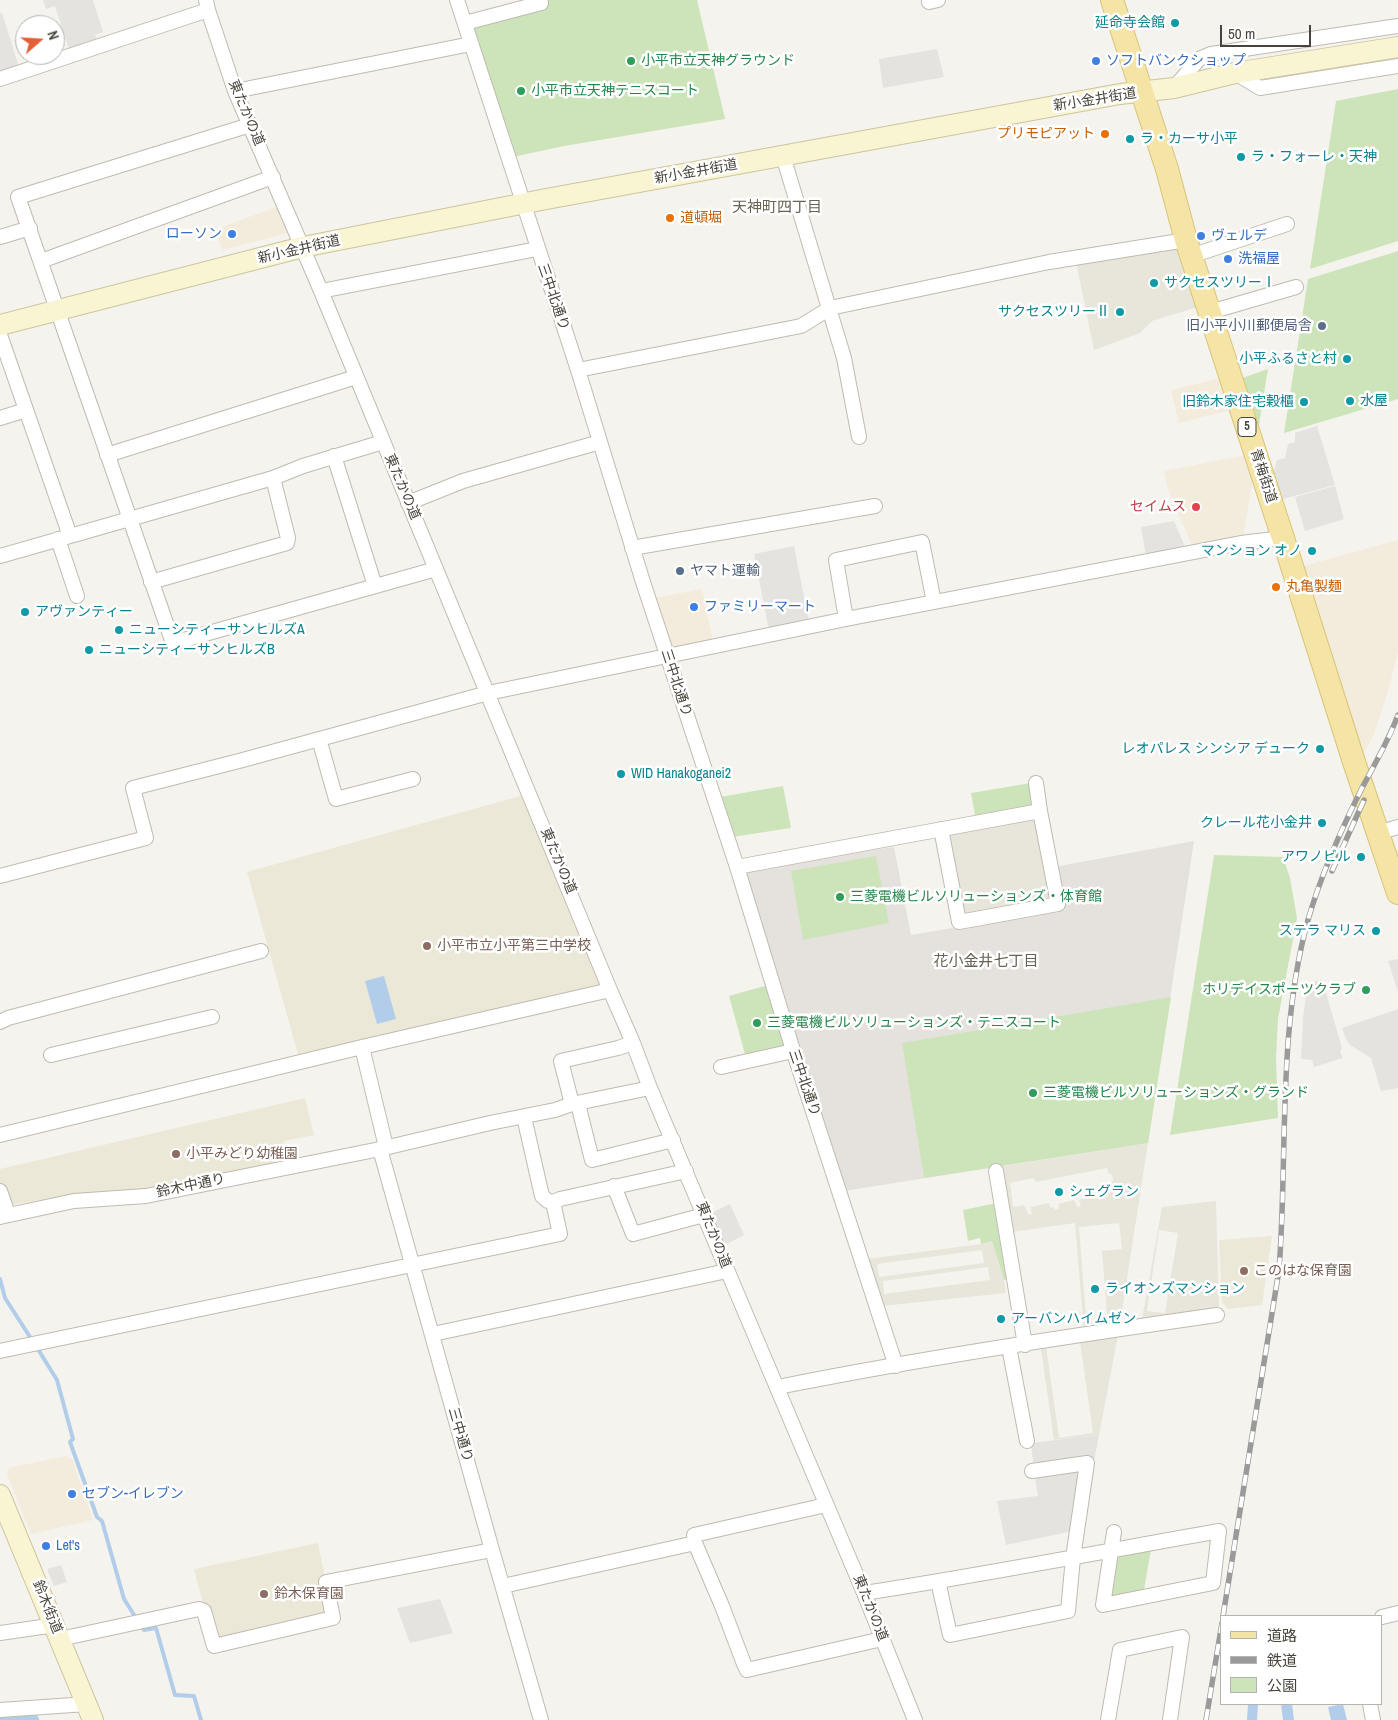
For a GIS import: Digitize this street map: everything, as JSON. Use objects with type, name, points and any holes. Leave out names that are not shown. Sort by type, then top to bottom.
[{"type":"main road","name":"青梅街道","points":[[1112,0],[1167,168],[1189,248],[1283,538],[1388,830],[1398,893]]},
{"type":"main road","name":"新小金井街道","points":[[0,325],[302,247],[523,204],[1120,94],[1174,88],[1235,73],[1398,47]]},
{"type":"main road","name":"鈴木街道","points":[[0,1495],[90,1712]]},
{"type":"street","name":"三中北通り","points":[[457,0],[578,370],[632,548],[737,867],[793,1052],[896,1366]]},
{"type":"street","points":[[929,0],[929,2],[938,0]]},
{"type":"street","points":[[465,23],[541,3]]},
{"type":"street","points":[[0,79],[207,5]]},
{"type":"street","name":"東たかの道","points":[[207,5],[235,91],[321,291],[610,990],[634,1043],[650,1088],[778,1387],[915,1720]]},
{"type":"street","points":[[1174,88],[1199,59],[1211,54],[1398,26]]},
{"type":"street","points":[[235,91],[471,44]]},
{"type":"street","points":[[1235,73],[1260,88],[1398,66]]},
{"type":"street","points":[[250,125],[18,196],[173,643],[436,569]]},
{"type":"street","points":[[783,156],[844,358],[859,438]]},
{"type":"street","points":[[41,261],[273,177]]},
{"type":"street","points":[[578,370],[801,326],[830,308],[1048,262],[1189,248],[1287,224]]},
{"type":"street","points":[[0,237],[30,228]]},
{"type":"street","points":[[321,291],[537,249]]},
{"type":"street","points":[[1210,312],[1296,288]]},
{"type":"street","points":[[0,335],[26,410],[64,537],[77,596]]},
{"type":"street","points":[[107,455],[356,377]]},
{"type":"street","points":[[0,418],[26,410]]},
{"type":"street","points":[[0,556],[273,478],[334,456],[382,442]]},
{"type":"street","points":[[408,503],[463,481],[600,442]]},
{"type":"street","points":[[334,456],[374,586]]},
{"type":"street","points":[[151,582],[287,543],[288,538],[273,478]]},
{"type":"street","points":[[632,548],[875,506]]},
{"type":"street","points":[[0,876],[146,838],[133,788],[488,693],[846,619],[1241,544],[1283,538]]},
{"type":"street","points":[[846,619],[836,560],[922,542],[934,602]]},
{"type":"street","points":[[319,739],[336,800],[414,780]]},
{"type":"street","points":[[940,829],[959,922],[1058,904],[1036,783]]},
{"type":"street","points":[[737,867],[1040,811]]},
{"type":"street","points":[[0,1022],[8,1018],[261,951]]},
{"type":"street","points":[[0,1135],[362,1047],[610,990]]},
{"type":"street","points":[[51,1055],[212,1017]]},
{"type":"street","points":[[634,1043],[561,1061],[592,1160],[673,1140]]},
{"type":"street","name":"三中通り","points":[[362,1047],[383,1148],[412,1264],[541,1720]]},
{"type":"street","points":[[721,1067],[793,1052]]},
{"type":"street","name":"鈴木中通り","points":[[4,1216],[74,1200],[146,1196],[383,1148],[650,1088]]},
{"type":"street","points":[[0,1352],[560,1234],[553,1202],[542,1196],[524,1117]]},
{"type":"street","points":[[553,1202],[686,1170]]},
{"type":"street","points":[[996,1171],[1024,1345]]},
{"type":"street","points":[[614,1186],[633,1234],[704,1215]]},
{"type":"street","points":[[0,1191],[4,1216]]},
{"type":"street","points":[[433,1334],[727,1271]]},
{"type":"street","points":[[778,1387],[1009,1347],[1217,1315]]},
{"type":"street","points":[[1009,1347],[1027,1441]]},
{"type":"street","points":[[938,1582],[950,1635],[1068,1611],[1073,1558],[1087,1464],[1032,1471]]},
{"type":"street","points":[[826,1505],[694,1535],[695,1543],[747,1670],[882,1639]]},
{"type":"street","points":[[864,1593],[938,1582],[1111,1550],[1219,1531],[1213,1583],[1103,1605],[1111,1550],[1114,1532]]},
{"type":"street","points":[[503,1586],[695,1543]]},
{"type":"street","points":[[0,1633],[57,1632],[199,1610],[204,1611],[214,1646],[333,1618],[326,1582],[492,1550]]},
{"type":"street","points":[[1383,1617],[1398,1613]]},
{"type":"street","points":[[1108,1720],[1120,1650],[1182,1637],[1170,1720]]},
{"type":"street","points":[[1370,1705],[1373,1720]]},
{"type":"street","points":[[0,1710],[90,1712]]},
{"type":"shaded area","points":[[43,0],[93,0],[103,32],[95,35],[98,43],[70,52],[65,37],[65,15],[58,15],[55,6],[46,9]]},
{"type":"shaded area","points":[[0,13],[2,13],[15,54],[15,65],[18,65],[19,67],[0,74]]},
{"type":"shaded area","points":[[937,49],[944,77],[883,88],[879,59]]},
{"type":"shaded area","points":[[279,206],[290,232],[223,250],[214,230]]},
{"type":"shaded area","points":[[1174,248],[1180,251],[1198,307],[1152,321],[1140,333],[1094,350],[1076,262]]},
{"type":"shaded area","points":[[1221,378],[1231,410],[1179,423],[1171,390]]},
{"type":"shaded area","points":[[1317,426],[1335,485],[1280,500],[1273,475],[1277,460],[1285,458],[1288,444],[1295,442],[1295,433]]},
{"type":"shaded area","points":[[1246,455],[1253,477],[1243,537],[1193,548],[1168,489],[1164,471]]},
{"type":"shaded area","points":[[1335,486],[1344,519],[1305,531],[1295,497]]},
{"type":"shaded area","points":[[1174,521],[1186,549],[1146,556],[1141,527]]},
{"type":"shaded area","points":[[1398,540],[1398,652],[1388,691],[1373,736],[1360,760],[1300,567]]},
{"type":"shaded area","points":[[794,546],[809,622],[769,630],[754,554]]},
{"type":"shaded area","points":[[702,589],[713,641],[671,648],[655,598]]},
{"type":"shaded area","name":"小平市立小平第三中学校","points":[[524,795],[602,984],[600,987],[301,1065],[247,872]]},
{"type":"shaded area","points":[[1037,816],[1055,908],[960,923],[944,832]]},
{"type":"shaded area","points":[[1194,841],[1148,1143],[844,1191],[737,870],[894,847],[911,935],[1057,910],[1049,868]]},
{"type":"shaded area","points":[[1398,959],[1398,992],[1388,961]]},
{"type":"shaded area","points":[[1322,979],[1342,1048],[1340,1051],[1343,1058],[1314,1067],[1312,1060],[1301,1059],[1303,1018],[1307,988],[1315,989],[1314,982]]},
{"type":"shaded area","points":[[1398,1009],[1398,1088],[1381,1091],[1371,1058],[1350,1045],[1342,1028]]},
{"type":"shaded area","name":"小平みどり幼稚園","points":[[305,1098],[314,1135],[284,1141],[282,1145],[285,1162],[289,1164],[143,1190],[75,1194],[10,1205],[6,1202],[0,1184],[0,1169]]},
{"type":"shaded area","points":[[1148,1143],[1119,1330],[1099,1435],[1054,1440],[1040,1342],[1084,1333],[1075,1223],[1012,1232],[999,1167]],"holes":[[[1107,1168],[1109,1174],[1112,1174],[1112,1191],[1101,1194],[1102,1199],[1098,1199],[1096,1195],[1079,1200],[1081,1206],[1077,1207],[1074,1200],[1058,1204],[1059,1208],[1055,1210],[1054,1207],[1051,1208],[1049,1203],[1030,1207],[1032,1214],[1029,1215],[1024,1205],[1013,1207],[1010,1183],[1034,1178],[1036,1182]],[[1119,1223],[1122,1249],[1102,1251],[1108,1327],[1087,1329],[1079,1227]],[[1080,1341],[1093,1433],[1059,1438],[1046,1346]]]},
{"type":"shaded area","points":[[1216,1201],[1219,1310],[1142,1319],[1162,1207]],"holes":[[[1159,1230],[1178,1233],[1165,1313],[1147,1311]]]},
{"type":"shaded area","points":[[730,1204],[744,1235],[721,1247],[707,1215]]},
{"type":"shaded area","name":"このはな保育園","points":[[1272,1236],[1262,1305],[1228,1309],[1222,1302],[1219,1240]]},
{"type":"shaded area","points":[[992,1241],[1006,1293],[882,1306],[867,1259]],"holes":[[[982,1250],[984,1263],[879,1277],[877,1264]],[[988,1267],[990,1280],[884,1294],[883,1281]]]},
{"type":"shaded area","points":[[1099,1435],[1094,1461],[1034,1469],[1031,1443]]},
{"type":"shaded area","points":[[66,1456],[72,1459],[93,1520],[31,1534],[7,1474],[9,1468]]},
{"type":"shaded area","points":[[1084,1465],[1073,1531],[1006,1545],[997,1501],[1038,1496],[1034,1473]]},
{"type":"shaded area","name":"鈴木保育園","points":[[318,1543],[333,1618],[214,1646],[194,1569]]},
{"type":"shaded area","points":[[61,1565],[67,1582],[54,1586],[47,1569]]},
{"type":"shaded area","points":[[440,1599],[453,1633],[410,1643],[397,1608]]},
{"type":"green space","name":"小平市立天神グラウンド","points":[[541,0],[697,0],[725,119],[564,146],[508,158],[465,23]]},
{"type":"green space","points":[[1398,89],[1398,241],[1310,269],[1336,101]]},
{"type":"green space","name":"小平ふるさと村","points":[[1398,251],[1398,399],[1284,433],[1308,279]]},
{"type":"green space","points":[[1268,369],[1258,431],[1242,378]]},
{"type":"green space","points":[[1031,783],[1037,816],[977,826],[971,793]]},
{"type":"green space","points":[[783,786],[791,828],[732,837],[720,797]]},
{"type":"green space","points":[[1214,855],[1283,857],[1290,878],[1297,918],[1278,1019],[1276,1059],[1278,1118],[1170,1135]]},
{"type":"green space","name":"三菱電機ビルソリューションズ・体育館","points":[[876,856],[889,923],[803,940],[791,871]]},
{"type":"green space","name":"三菱電機ビルソリューションズ・テニスコート","points":[[768,985],[786,1050],[746,1058],[729,996]]},
{"type":"green space","name":"三菱電機ビルソリューションズ・グランド","points":[[1171,997],[1148,1143],[924,1178],[902,1043]]},
{"type":"green space","points":[[997,1203],[1010,1279],[1004,1280],[992,1241],[981,1244],[980,1238],[968,1241],[963,1210]]},
{"type":"green space","points":[[1152,1543],[1143,1596],[1103,1605],[1111,1550]]},
{"type":"water","points":[[384,976],[396,1019],[377,1024],[365,981]]},
{"type":"water","points":[[1248,1705],[1258,1705],[1257,1720],[1247,1720]]},
{"type":"water","points":[[1281,1705],[1292,1705],[1294,1720],[1283,1720]]},
{"type":"water","points":[[1343,1705],[1347,1720],[1331,1720],[1328,1707]]},
{"type":"waterway","points":[[0,1279],[5,1298],[32,1340]]},
{"type":"waterway","points":[[36,1346],[57,1380],[73,1439],[70,1442],[97,1517],[102,1521],[124,1599],[136,1618]]},
{"type":"waterway","points":[[140,1624],[144,1630],[156,1628],[175,1695],[194,1696],[201,1720]]},
{"type":"waterway","points":[[0,1719],[26,1717],[33,1720]]},
{"type":"railway","points":[[1223,1615],[1279,1270],[1285,1094],[1292,1006],[1298,962],[1308,920],[1331,854],[1398,715]]},
{"type":"railway","points":[[1332,871],[1364,800]]},
{"type":"railway","points":[[1206,1720],[1220,1635]]},
{"type":"place","name":"延命寺会館","points":[[1175,23]]},
{"type":"place","name":"小平市立天神グラウンド","points":[[631,61]]},
{"type":"place","name":"ソフトバンクショップ","points":[[1096,61]]},
{"type":"place","name":"小平市立天神テニスコート","points":[[521,91]]},
{"type":"place","name":"プリモピアット","points":[[1105,134]]},
{"type":"place","name":"ラ・カーサ小平","points":[[1130,139]]},
{"type":"place","name":"ラ・フォーレ・天神","points":[[1241,157]]},
{"type":"place","name":"道頓堀","points":[[670,218]]},
{"type":"place","name":"ローソン","points":[[232,234]]},
{"type":"place","name":"ヴェルデ","points":[[1201,236]]},
{"type":"place","name":"洗福屋","points":[[1228,259]]},
{"type":"place","name":"サクセスツリーⅠ","points":[[1154,283]]},
{"type":"place","name":"サクセスツリーⅡ","points":[[1120,312]]},
{"type":"place","name":"旧小平小川郵便局舎","points":[[1322,326]]},
{"type":"place","name":"小平ふるさと村","points":[[1347,359]]},
{"type":"place","name":"水屋","points":[[1350,401]]},
{"type":"place","name":"旧鈴木家住宅穀櫃","points":[[1304,402]]},
{"type":"place","name":"セイムス","points":[[1196,507]]},
{"type":"place","name":"マンション オノ","points":[[1312,551]]},
{"type":"place","name":"ヤマト運輸","points":[[680,571]]},
{"type":"place","name":"丸亀製麺","points":[[1276,587]]},
{"type":"place","name":"ファミリーマート","points":[[694,607]]},
{"type":"place","name":"アヴァンティー","points":[[25,612]]},
{"type":"place","name":"ニューシティーサンヒルズA","points":[[119,630]]},
{"type":"place","name":"ニューシティーサンヒルズB","points":[[89,650]]},
{"type":"place","name":"レオパレス シンシア デューク","points":[[1320,749]]},
{"type":"place","name":"WID Hanakoganei2","points":[[621,774]]},
{"type":"place","name":"クレール花小金井","points":[[1322,823]]},
{"type":"place","name":"アワノビル","points":[[1361,857]]},
{"type":"place","name":"三菱電機ビルソリューションズ・体育館","points":[[840,897]]},
{"type":"place","name":"ステラ マリス","points":[[1376,931]]},
{"type":"place","name":"小平市立小平第三中学校","points":[[427,946]]},
{"type":"place","name":"ホリデイスポーツクラブ","points":[[1366,990]]},
{"type":"place","name":"三菱電機ビルソリューションズ・テニスコート","points":[[757,1023]]},
{"type":"place","name":"三菱電機ビルソリューションズ・グランド","points":[[1033,1093]]},
{"type":"place","name":"小平みどり幼稚園","points":[[176,1154]]},
{"type":"place","name":"シェグラン","points":[[1059,1192]]},
{"type":"place","name":"このはな保育園","points":[[1244,1271]]},
{"type":"place","name":"ライオンズマンション","points":[[1095,1289]]},
{"type":"place","name":"アーバンハイムゼン","points":[[1001,1319]]},
{"type":"place","name":"セブン-イレブン","points":[[72,1494]]},
{"type":"place","name":"Let's","points":[[46,1546]]},
{"type":"place","name":"鈴木保育園","points":[[264,1594]]},
{"type":"district","name":"天神町四丁目","points":[[777,208]]},
{"type":"district","name":"花小金井七丁目","points":[[986,962]]}]
